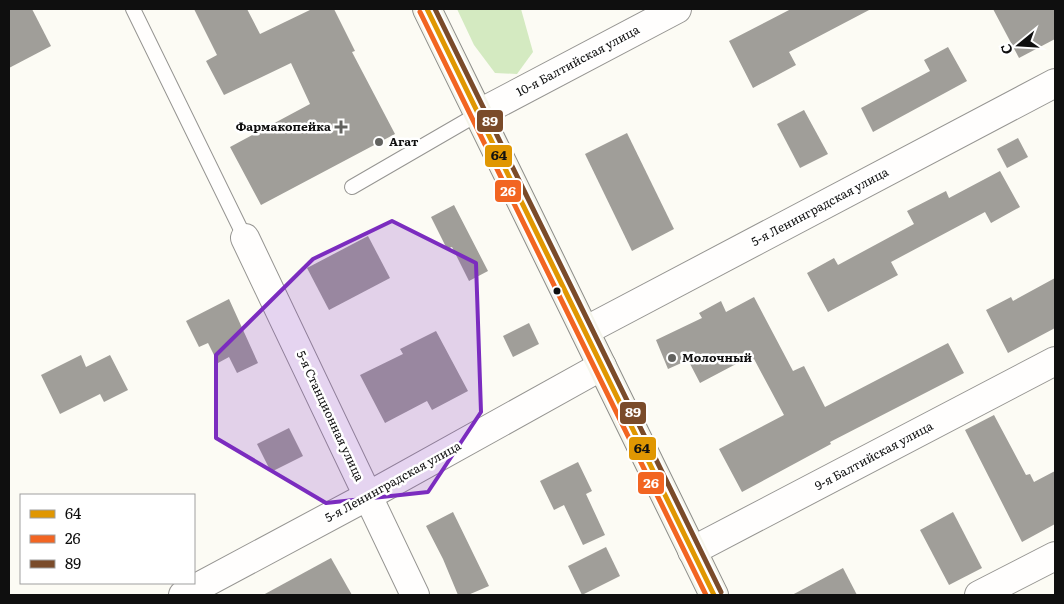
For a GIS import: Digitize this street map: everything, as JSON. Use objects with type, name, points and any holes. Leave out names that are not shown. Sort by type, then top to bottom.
[{"type":"main road","points":[[427,9],[714,595]]},
{"type":"street","name":"10-я Балтийская улица","points":[[478,114],[677,9]]},
{"type":"street","name":"5-я Ленинградская улица","points":[[585,331],[1055,83]]},
{"type":"street","name":"5-я Станционная улица","points":[[246,238],[415,595]]},
{"type":"street","name":"9-я Балтийская улица","points":[[692,551],[1055,361]]},
{"type":"street","name":"5-я Ленинградская улица","points":[[183,595],[368,496],[602,366]]},
{"type":"street","points":[[980,595],[1055,556]]},
{"type":"lane","points":[[133,9],[246,238]]},
{"type":"lane","points":[[352,187],[478,114]]},
{"type":"highlighted area","points":[[392,221],[476,263],[481,412],[428,492],[326,503],[216,438],[216,355],[313,259]]},
{"type":"green space","points":[[457,9],[521,9],[533,52],[517,74],[495,73],[474,45]]},
{"type":"building","points":[[9,9],[32,9],[51,46],[9,68]]},
{"type":"building","points":[[194,9],[247,9],[260,34],[312,9],[334,9],[355,51],[352,52],[395,134],[261,205],[230,147],[310,104],[291,63],[224,95],[206,61],[217,55]]},
{"type":"building","points":[[791,9],[871,9],[789,52],[796,65],[753,88],[729,41]]},
{"type":"building","points":[[993,9],[1055,9],[1055,39],[1019,58]]},
{"type":"building","points":[[948,47],[967,81],[873,132],[861,108],[930,71],[924,60]]},
{"type":"building","points":[[804,110],[828,154],[800,168],[777,124]]},
{"type":"building","points":[[627,133],[674,229],[632,251],[585,154]]},
{"type":"building","points":[[1018,138],[1028,157],[1007,168],[997,149]]},
{"type":"building","points":[[1000,171],[1020,207],[991,223],[985,212],[891,262],[898,275],[828,312],[807,273],[834,258],[838,265],[914,224],[907,211],[946,191],[949,198]]},
{"type":"building","points":[[454,205],[488,271],[469,281],[452,247],[447,249],[431,217]]},
{"type":"building","points":[[368,236],[390,278],[329,310],[307,268]]},
{"type":"building","points":[[1055,278],[1055,328],[1008,353],[986,310],[1011,297],[1013,301]]},
{"type":"building","points":[[754,297],[793,371],[804,366],[825,407],[948,343],[964,373],[830,442],[831,444],[742,492],[719,449],[784,415],[754,359],[736,364],[700,383],[688,360],[668,369],[656,340],[702,318],[699,313],[721,301],[726,312]]},
{"type":"building","points":[[229,299],[258,363],[237,373],[229,357],[218,363],[208,343],[199,347],[186,321]]},
{"type":"building","points":[[529,323],[539,344],[513,357],[503,336]]},
{"type":"building","points":[[436,331],[468,391],[432,410],[427,401],[385,423],[360,375],[403,354],[400,349]]},
{"type":"building","points":[[81,355],[86,367],[110,355],[128,390],[104,402],[100,394],[60,414],[41,375]]},
{"type":"building","points":[[994,415],[1026,475],[1030,474],[1034,482],[1055,471],[1055,524],[1022,542],[965,430]]},
{"type":"building","points":[[289,428],[303,456],[271,472],[257,444]]},
{"type":"building","points":[[578,462],[592,491],[586,494],[605,535],[583,545],[564,505],[554,510],[540,481]]},
{"type":"building","points":[[453,512],[489,586],[468,595],[458,595],[443,559],[426,526]]},
{"type":"building","points":[[953,512],[982,568],[949,585],[920,530]]},
{"type":"building","points":[[606,547],[620,576],[582,595],[568,566]]},
{"type":"building","points":[[331,558],[352,595],[263,595]]},
{"type":"building","points":[[843,568],[857,595],[792,595]]},
{"type":"transit line","name":"64","points":[[427,9],[714,595]]},
{"type":"transit line","name":"89","points":[[435,9],[721,592]]},
{"type":"transit line","name":"26","points":[[420,12],[706,595]]},
{"type":"place","name":"Фармакопейка","points":[[341,127]]},
{"type":"place","name":"Агат","points":[[379,142]]},
{"type":"place","name":"Молочный","points":[[672,358]]}]
